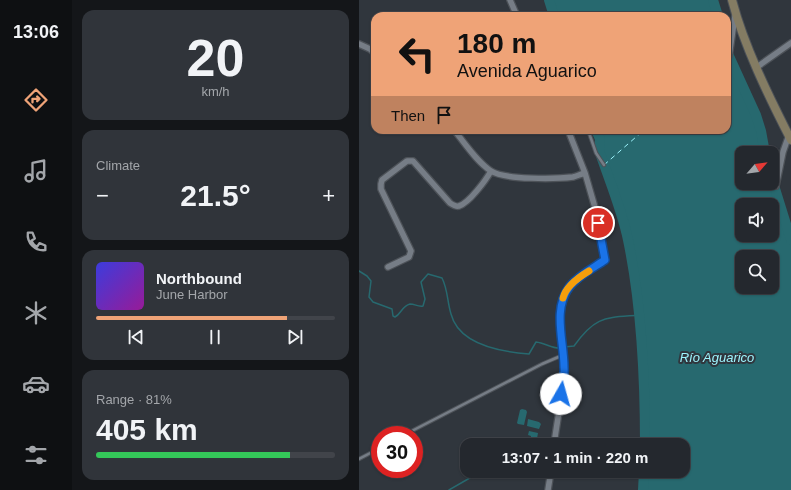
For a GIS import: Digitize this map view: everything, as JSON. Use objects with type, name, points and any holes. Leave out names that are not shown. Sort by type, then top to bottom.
[{"type":"street","points":[[510,0],[515,12]]},
{"type":"street","points":[[732,0],[757,67],[790,138],[783,152],[779,171]]},
{"type":"street","points":[[731,44],[736,14]]},
{"type":"street","points":[[757,67],[791,43]]},
{"type":"street","points":[[359,44],[371,50]]},
{"type":"street","points":[[457,134],[479,160],[491,171],[503,175],[537,178],[573,176],[585,173]]},
{"type":"street","points":[[555,438],[565,369],[560,328],[564,294],[580,277],[605,260],[596,210],[585,173],[570,134]]},
{"type":"street","points":[[388,267],[409,257],[411,251],[381,188],[383,180],[407,161],[413,160],[450,203],[458,206],[463,204],[477,191],[491,171]]},
{"type":"street","points":[[548,490],[550,478]]},
{"type":"lane","points":[[590,134],[596,153],[604,165]]},
{"type":"lane","points":[[421,426],[542,364],[564,355]]},
{"type":"lane","points":[[359,459],[371,453]]},
{"type":"water","points":[[549,0],[713,0],[717,12],[553,12]]},
{"type":"water","name":"Río Aguarico","points":[[731,60],[756,115],[764,146],[735,146],[735,190],[775,190],[778,198],[735,198],[735,242],[779,242],[779,201],[791,240],[791,490],[643,490],[644,478],[690,478],[690,438],[645,438],[642,342],[633,265],[619,206],[599,150],[600,139],[598,134],[731,134]]},
{"type":"water","points":[[520,410],[526,410],[527,412],[524,425],[517,423]]},
{"type":"water","points":[[528,419],[539,422],[541,424],[539,429],[527,426]]},
{"type":"water","points":[[529,431],[538,433],[537,438],[531,438],[531,436],[528,435]]},
{"type":"waterway","points":[[549,0],[553,12]]},
{"type":"waterway","points":[[713,0],[717,12]]},
{"type":"waterway","points":[[731,60],[756,115],[764,146]]},
{"type":"waterway","points":[[598,134],[600,139],[599,150],[619,206],[633,265],[642,342],[645,438]]},
{"type":"waterway","points":[[775,190],[791,240]]},
{"type":"waterway","points":[[359,271],[367,276],[371,281],[369,297],[373,302],[392,309],[393,316],[395,317],[407,305],[423,306],[425,299],[421,282],[428,274],[442,278],[451,314],[456,325],[472,340],[495,349],[529,354],[536,342],[555,348],[560,348]]},
{"type":"waterway","points":[[564,347],[574,346],[589,328],[603,320],[640,315]]},
{"type":"waterway","points":[[449,490],[470,478]]},
{"type":"waterway","points":[[643,490],[644,478]]},
{"type":"ferry route","points":[[604,165],[639,134]]},
{"type":"slow traffic","points":[[563,298],[564,294],[571,285],[589,271]]},
{"type":"route","points":[[561,394],[565,369],[560,328],[564,294],[580,277],[605,260],[598,223]]}]
